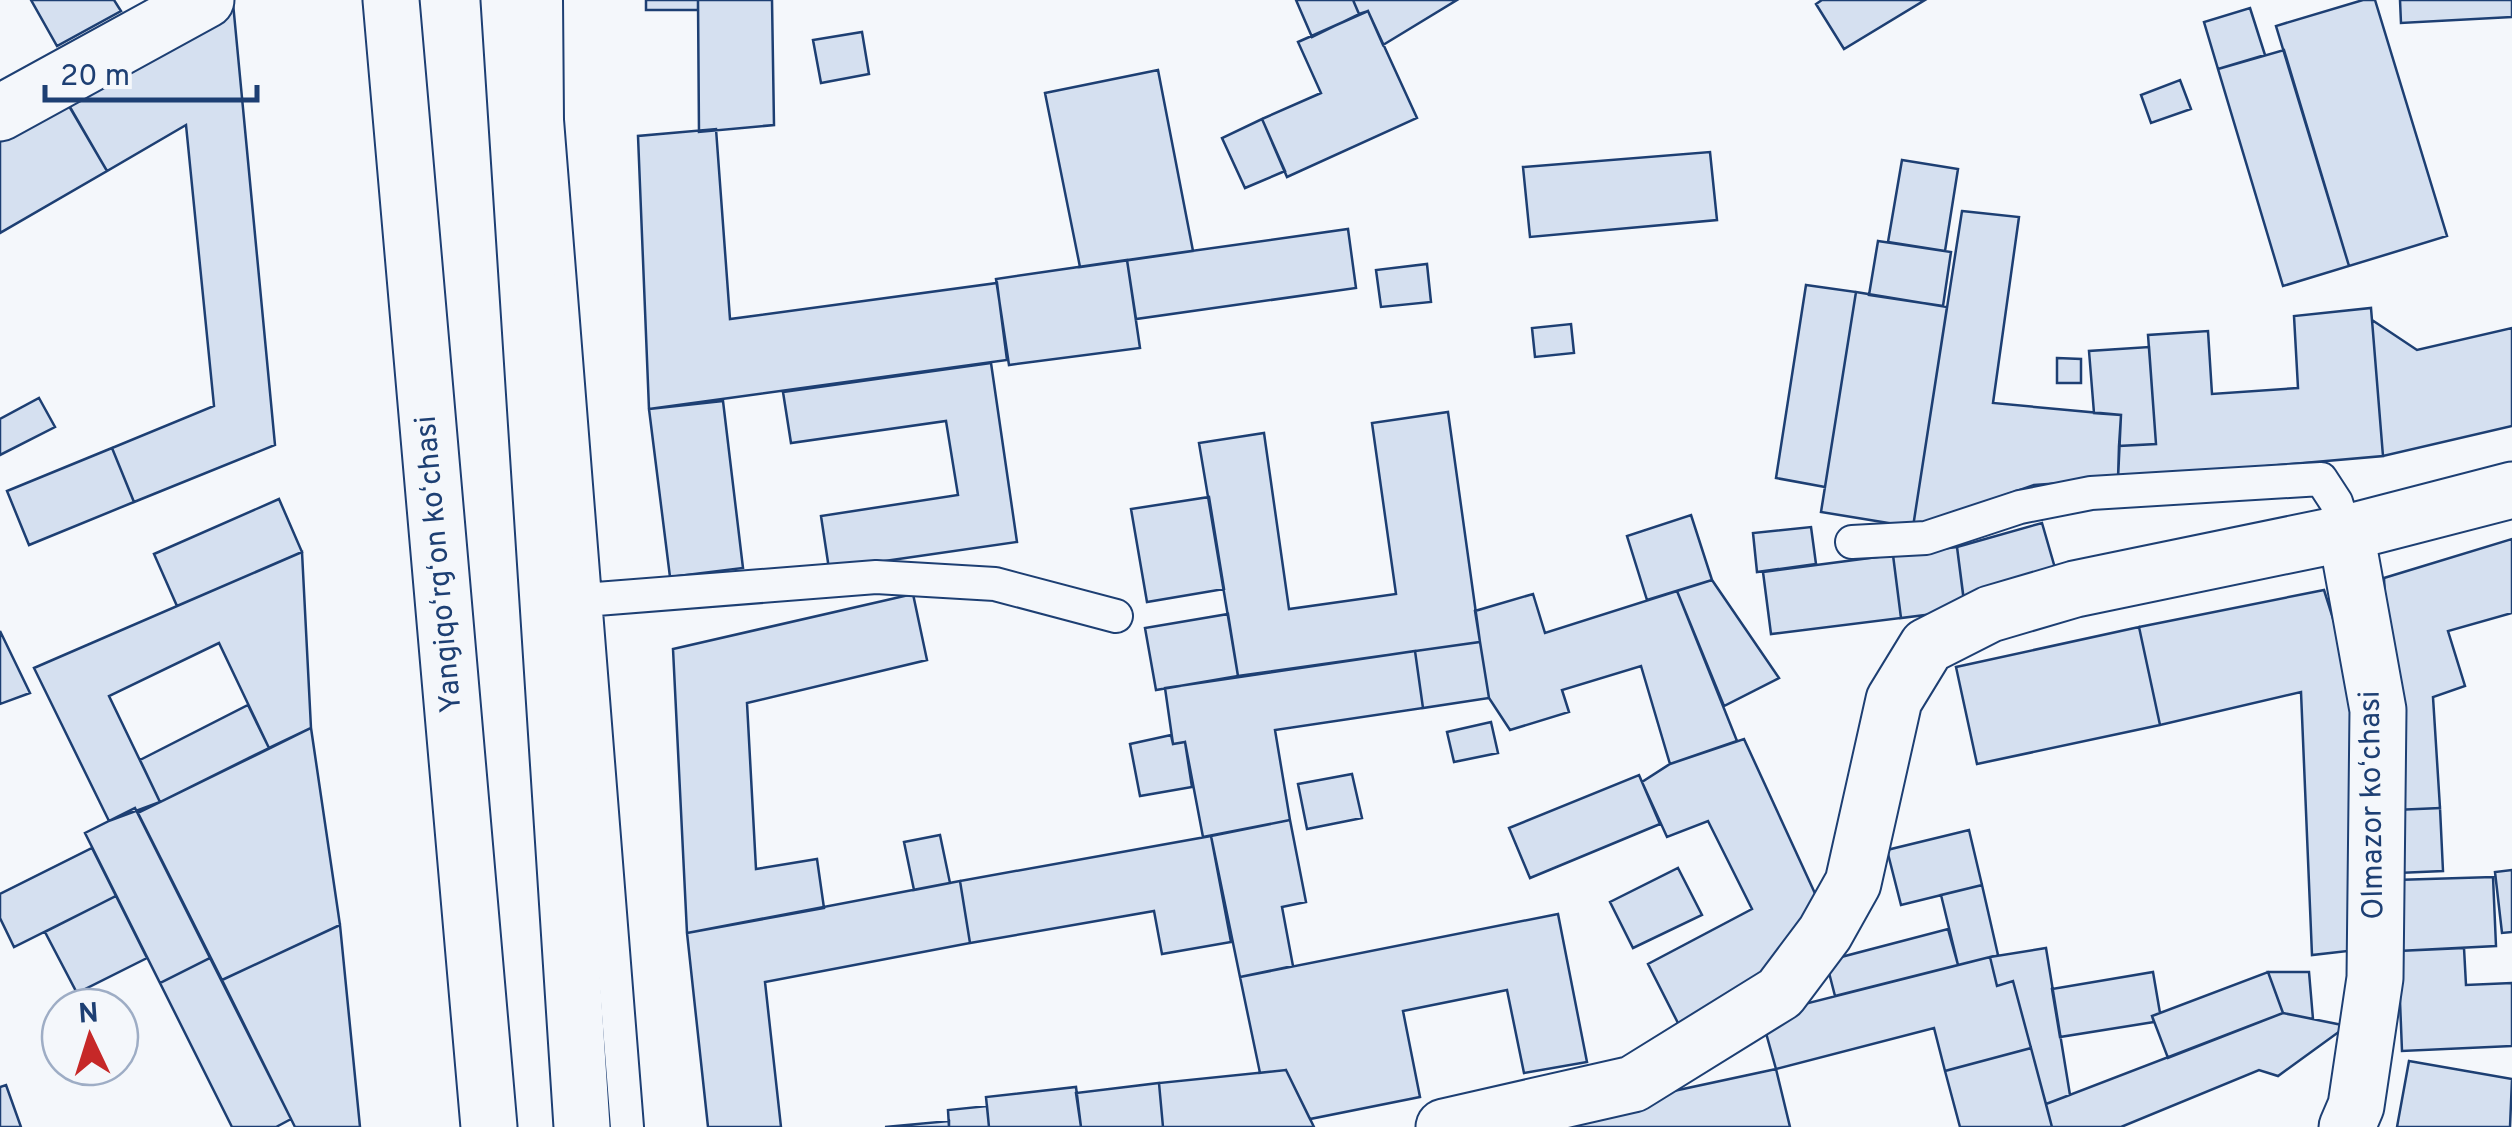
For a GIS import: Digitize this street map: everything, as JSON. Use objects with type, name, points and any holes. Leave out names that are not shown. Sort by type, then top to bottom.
[{"type":"main road","points":[[0,113],[206,0]]},
{"type":"main road","name":"Yangiqoʻrgʻon koʻchasi","points":[[392,0],[490,1127]]},
{"type":"main road","points":[[508,0],[582,1127]]},
{"type":"main road","points":[[1444,1127],[1633,1084],[1780,993],[1824,933],[1853,884],[1894,700],[1927,646],[1990,614],[2074,589],[2346,533],[2512,490]]},
{"type":"main road","name":"Olmazor koʻchasi","points":[[2346,533],[2378,710],[2375,978],[2356,1106],[2347,1127]]},
{"type":"lane","points":[[546,0],[547,120],[627,1127]]},
{"type":"lane","points":[[1852,542],[1926,538],[2020,508],[2091,493],[2321,479],[2336,502],[2346,533]]},
{"type":"lane","points":[[584,600],[876,577],[995,584],[1116,616]]},
{"type":"building","points":[[31,0],[114,0],[121,11],[57,46]]},
{"type":"building","points":[[646,0],[698,0],[698,10],[646,10]]},
{"type":"building","points":[[698,0],[772,0],[774,125],[699,132]]},
{"type":"building","points":[[1296,0],[1353,0],[1359,14],[1312,37]]},
{"type":"building","points":[[1353,0],[1457,0],[1383,45],[1368,11],[1359,14]]},
{"type":"building","points":[[1822,0],[1925,0],[1844,49],[1816,4]]},
{"type":"building","points":[[2363,0],[2375,0],[2447,236],[2349,266],[2276,26]]},
{"type":"building","points":[[2400,0],[2512,0],[2512,17],[2401,23]]},
{"type":"building","points":[[233,3],[275,445],[134,502],[112,448],[214,406],[186,125],[107,171],[66,101]]},
{"type":"building","points":[[2250,8],[2265,55],[2218,69],[2204,22]]},
{"type":"building","points":[[1368,11],[1417,118],[1287,177],[1262,119],[1321,93],[1298,42]]},
{"type":"building","points":[[862,32],[869,74],[821,83],[813,40]]},
{"type":"building","points":[[2284,50],[2349,266],[2283,286],[2218,69]]},
{"type":"building","points":[[1158,70],[1193,251],[1080,267],[1045,93]]},
{"type":"building","points":[[2180,80],[2191,109],[2151,123],[2141,95]]},
{"type":"building","points":[[62,93],[107,171],[0,233],[0,130]]},
{"type":"building","points":[[1262,119],[1285,171],[1245,188],[1222,138]]},
{"type":"building","points":[[716,129],[730,319],[997,283],[1007,360],[649,409],[638,136]]},
{"type":"building","points":[[1710,152],[1717,220],[1530,237],[1523,167]]},
{"type":"building","points":[[1902,160],[1958,169],[1945,251],[1888,242]]},
{"type":"building","points":[[1962,211],[2019,217],[1993,403],[2121,415],[2118,479],[2034,485],[1913,527]]},
{"type":"building","points":[[1348,229],[1356,288],[1136,319],[1127,260]]},
{"type":"building","points":[[1878,241],[1951,252],[1943,306],[1869,295]]},
{"type":"building","points":[[1127,260],[1140,348],[1009,365],[996,279]]},
{"type":"building","points":[[1427,264],[1431,302],[1381,307],[1376,270]]},
{"type":"building","points":[[1806,285],[1856,292],[1825,487],[1776,478]]},
{"type":"building","points":[[1856,292],[1947,307],[1913,527],[1821,512]]},
{"type":"building","points":[[2371,308],[2383,456],[2118,479],[2119,446],[2156,444],[2148,335],[2208,331],[2212,394],[2298,388],[2294,316]]},
{"type":"building","points":[[2372,320],[2417,350],[2512,328],[2512,426],[2383,456]]},
{"type":"building","points":[[1571,324],[1574,353],[1535,357],[1532,328]]},
{"type":"building","points":[[2149,347],[2156,444],[2119,446],[2121,415],[2094,413],[2089,351]]},
{"type":"building","points":[[2057,358],[2081,359],[2081,383],[2057,383]]},
{"type":"building","points":[[991,363],[1017,542],[829,569],[821,516],[958,495],[946,421],[791,443],[783,392]]},
{"type":"building","points":[[39,398],[55,427],[0,455],[0,419]]},
{"type":"building","points":[[723,401],[743,568],[670,577],[649,409]]},
{"type":"building","points":[[1448,412],[1480,642],[1238,676],[1199,443],[1264,433],[1289,609],[1396,594],[1372,423]]},
{"type":"building","points":[[112,448],[134,502],[29,545],[7,491]]},
{"type":"building","points":[[1209,497],[1224,589],[1147,602],[1131,509]]},
{"type":"building","points":[[279,499],[302,552],[177,606],[154,554]]},
{"type":"building","points":[[1691,515],[1712,580],[1647,600],[1627,536]]},
{"type":"building","points":[[2042,523],[2057,575],[1964,601],[1957,547]]},
{"type":"building","points":[[1811,527],[1816,564],[1757,572],[1753,533]]},
{"type":"building","points":[[2512,539],[2512,613],[2448,631],[2465,686],[2433,697],[2440,808],[2395,810],[2384,578]]},
{"type":"building","points":[[1957,547],[1965,610],[1901,618],[1893,555]]},
{"type":"building","points":[[302,552],[311,728],[269,748],[219,643],[109,696],[160,802],[109,821],[34,668]]},
{"type":"building","points":[[1893,555],[1901,618],[1771,634],[1763,572]]},
{"type":"building","points":[[1712,580],[1779,678],[1724,706],[1677,591]]},
{"type":"building","points":[[2324,590],[2354,685],[2357,950],[2312,955],[2301,692],[2160,725],[2139,627]]},
{"type":"building","points":[[1677,591],[1737,741],[1670,764],[1641,666],[1562,690],[1569,712],[1510,730],[1489,698],[1475,611],[1533,594],[1545,633]]},
{"type":"building","points":[[913,594],[927,660],[747,703],[756,869],[817,859],[824,908],[687,933],[673,649]]},
{"type":"building","points":[[1228,614],[1238,676],[1156,690],[1145,628]]},
{"type":"building","points":[[2139,627],[2160,725],[1977,764],[1956,667]]},
{"type":"building","points":[[0,631],[30,693],[0,704]]},
{"type":"building","points":[[1480,642],[1489,698],[1423,708],[1415,651]]},
{"type":"building","points":[[1415,651],[1423,708],[1275,730],[1290,820],[1203,837],[1185,742],[1173,744],[1165,688]]},
{"type":"building","points":[[248,705],[269,748],[160,802],[140,760]]},
{"type":"building","points":[[1491,722],[1498,753],[1454,762],[1447,732]]},
{"type":"building","points":[[311,728],[340,925],[222,980],[138,813]]},
{"type":"building","points":[[1171,735],[1173,744],[1185,742],[1192,787],[1140,796],[1130,744]]},
{"type":"building","points":[[1744,739],[1824,913],[1758,978],[1680,1027],[1648,964],[1752,909],[1708,821],[1667,837],[1642,782],[1670,764]]},
{"type":"building","points":[[1352,774],[1362,818],[1307,829],[1298,784]]},
{"type":"building","points":[[1639,775],[1660,824],[1530,878],[1509,828]]},
{"type":"building","points":[[135,808],[210,958],[160,983],[85,833]]},
{"type":"building","points":[[2440,808],[2443,871],[2398,873],[2395,810]]},
{"type":"building","points":[[1290,820],[1306,902],[1282,907],[1293,966],[1240,977],[1211,836]]},
{"type":"building","points":[[1969,830],[1982,885],[1901,905],[1887,850]]},
{"type":"building","points":[[940,835],[950,883],[914,890],[904,842]]},
{"type":"building","points":[[1211,836],[1231,942],[1162,954],[1154,911],[970,943],[960,881]]},
{"type":"building","points":[[92,848],[116,896],[14,947],[0,918],[0,894]]},
{"type":"building","points":[[1678,868],[1702,915],[1633,948],[1610,902]]},
{"type":"building","points":[[2512,870],[2512,932],[2502,933],[2495,872]]},
{"type":"building","points":[[2493,877],[2496,946],[2398,951],[2395,880]]},
{"type":"building","points":[[960,881],[970,943],[765,982],[781,1127],[708,1127],[687,933]]},
{"type":"building","points":[[1982,885],[1998,955],[1958,965],[1941,895]]},
{"type":"building","points":[[116,896],[147,958],[89,987],[74,987],[45,932]]},
{"type":"building","points":[[1558,914],[1587,1062],[1524,1073],[1507,990],[1403,1011],[1420,1097],[1310,1119],[1286,1070],[1260,1073],[1240,977]]},
{"type":"building","points":[[340,925],[360,1127],[295,1127],[222,980]]},
{"type":"building","points":[[1948,929],[1958,965],[1835,996],[1826,961]]},
{"type":"building","points":[[2046,948],[2070,1095],[2046,1104],[2013,981],[1997,986],[1990,957]]},
{"type":"building","points":[[2464,948],[2466,985],[2512,983],[2512,1046],[2402,1051],[2398,951]]},
{"type":"building","points":[[1990,957],[1997,986],[2013,981],[2031,1048],[1945,1071],[1934,1028],[1776,1069],[1761,1015]]},
{"type":"building","points":[[210,958],[291,1119],[276,1127],[232,1127],[160,983]]},
{"type":"building","points":[[2153,972],[2160,1013],[2152,1016],[2154,1022],[2060,1037],[2052,989]]},
{"type":"building","points":[[2268,972],[2309,972],[2313,1019],[2283,1013]]},
{"type":"building","points":[[2268,972],[2283,1013],[2168,1058],[2152,1016]]},
{"type":"building","points":[[2283,1013],[2347,1026],[2278,1076],[2259,1070],[2121,1127],[2052,1127],[2046,1104]]},
{"type":"building","points":[[2031,1048],[2052,1127],[1960,1127],[1945,1071]]},
{"type":"building","points":[[2409,1061],[2512,1079],[2510,1127],[2397,1127]]},
{"type":"building","points":[[1776,1069],[1790,1127],[1506,1127]]},
{"type":"building","points":[[1286,1070],[1314,1127],[1163,1127],[1159,1083]]},
{"type":"building","points":[[1159,1083],[1163,1127],[1081,1127],[1076,1093]]},
{"type":"building","points":[[6,1085],[21,1127],[0,1127],[0,1087]]},
{"type":"building","points":[[1076,1087],[1081,1127],[989,1127],[986,1097]]},
{"type":"building","points":[[987,1106],[989,1127],[949,1127],[948,1110]]},
{"type":"building","points":[[949,1121],[949,1127],[885,1127]]}]
